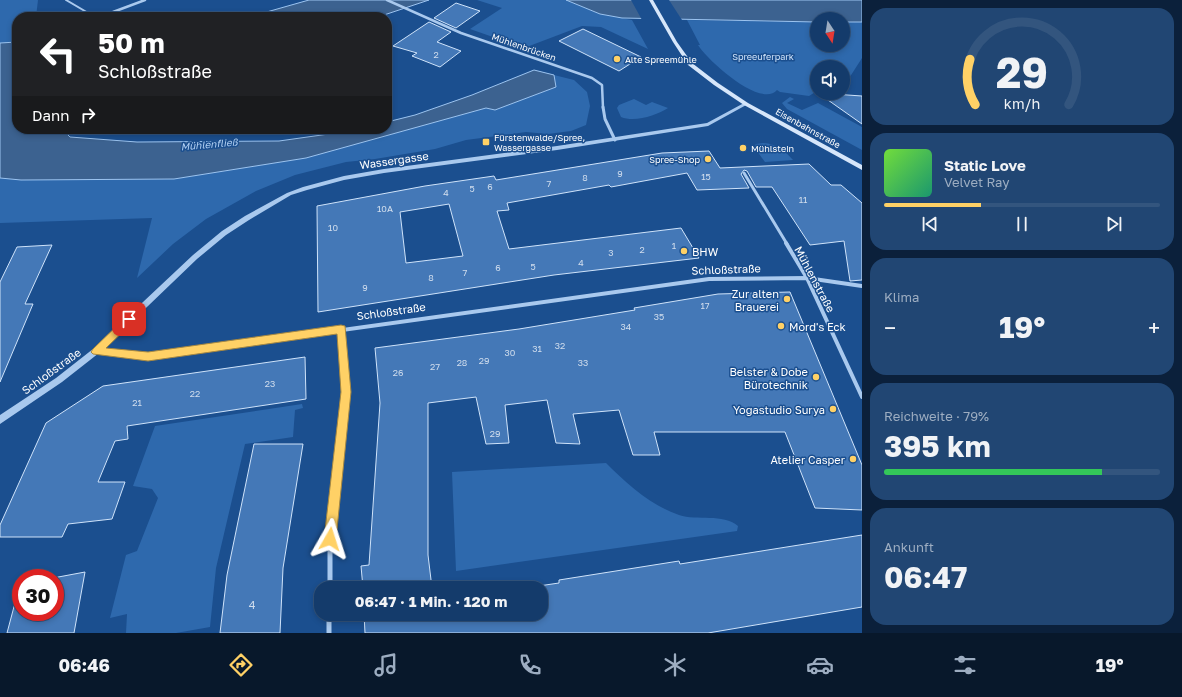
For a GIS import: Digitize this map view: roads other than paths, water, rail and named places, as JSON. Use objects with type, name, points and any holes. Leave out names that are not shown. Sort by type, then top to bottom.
[{"type":"main road","name":"Eisenbahnstraße","points":[[650,0],[690,64],[746,104],[862,168]]},
{"type":"street","points":[[113,12],[145,0]]},
{"type":"street","name":"Mühlenbrücken","points":[[387,0],[405,9],[498,45],[592,78],[602,85],[603,113],[606,124],[615,140]]},
{"type":"street","name":"Wassergasse","points":[[96,352],[195,257],[242,222],[289,194],[324,183],[376,173],[615,140],[708,124],[746,104]]},
{"type":"street","name":"Mühlenstraße","points":[[744,173],[807,278],[862,397]]},
{"type":"street","name":"Schloßstraße","points":[[0,420],[59,380],[96,352],[148,356],[709,278],[807,278],[862,286]]},
{"type":"street","points":[[330,581],[330,539],[346,392],[341,329]]},
{"type":"street","points":[[329,621],[329,633]]},
{"type":"lane","points":[[66,0],[88,12]]},
{"type":"water","points":[[309,0],[429,0],[392,12],[267,12]]},
{"type":"water","points":[[566,0],[862,0],[862,22],[850,22],[850,12],[810,12],[810,22],[622,18],[600,14]]},
{"type":"water","name":"Mühlenfließ","points":[[12,42],[12,134],[67,134],[70,137],[137,142],[279,141],[329,134],[392,134],[392,121],[415,115],[472,95],[534,70],[554,75],[556,87],[495,110],[486,108],[306,158],[174,179],[21,180],[0,178],[0,43]]},
{"type":"place","name":"Alte Spreemühle","points":[[617,59]]},
{"type":"place","name":"Fürstenwalde/Spree, Wassergasse","points":[[486,142]]},
{"type":"place","name":"Mühlstein","points":[[743,148]]},
{"type":"place","name":"Spree-Shop","points":[[708,159]]},
{"type":"place","name":"BHW","points":[[684,251]]},
{"type":"place","name":"Zur alten Brauerei","points":[[787,299]]},
{"type":"place","name":"Mord's Eck","points":[[781,326]]},
{"type":"place","name":"Belster & Dobe Bürotechnik","points":[[816,377]]},
{"type":"place","name":"Yogastudio Surya","points":[[833,409]]},
{"type":"place","name":"Atelier Casper","points":[[853,459]]},
{"type":"park label","name":"Spreeuferpark","points":[[763,56]]}]
